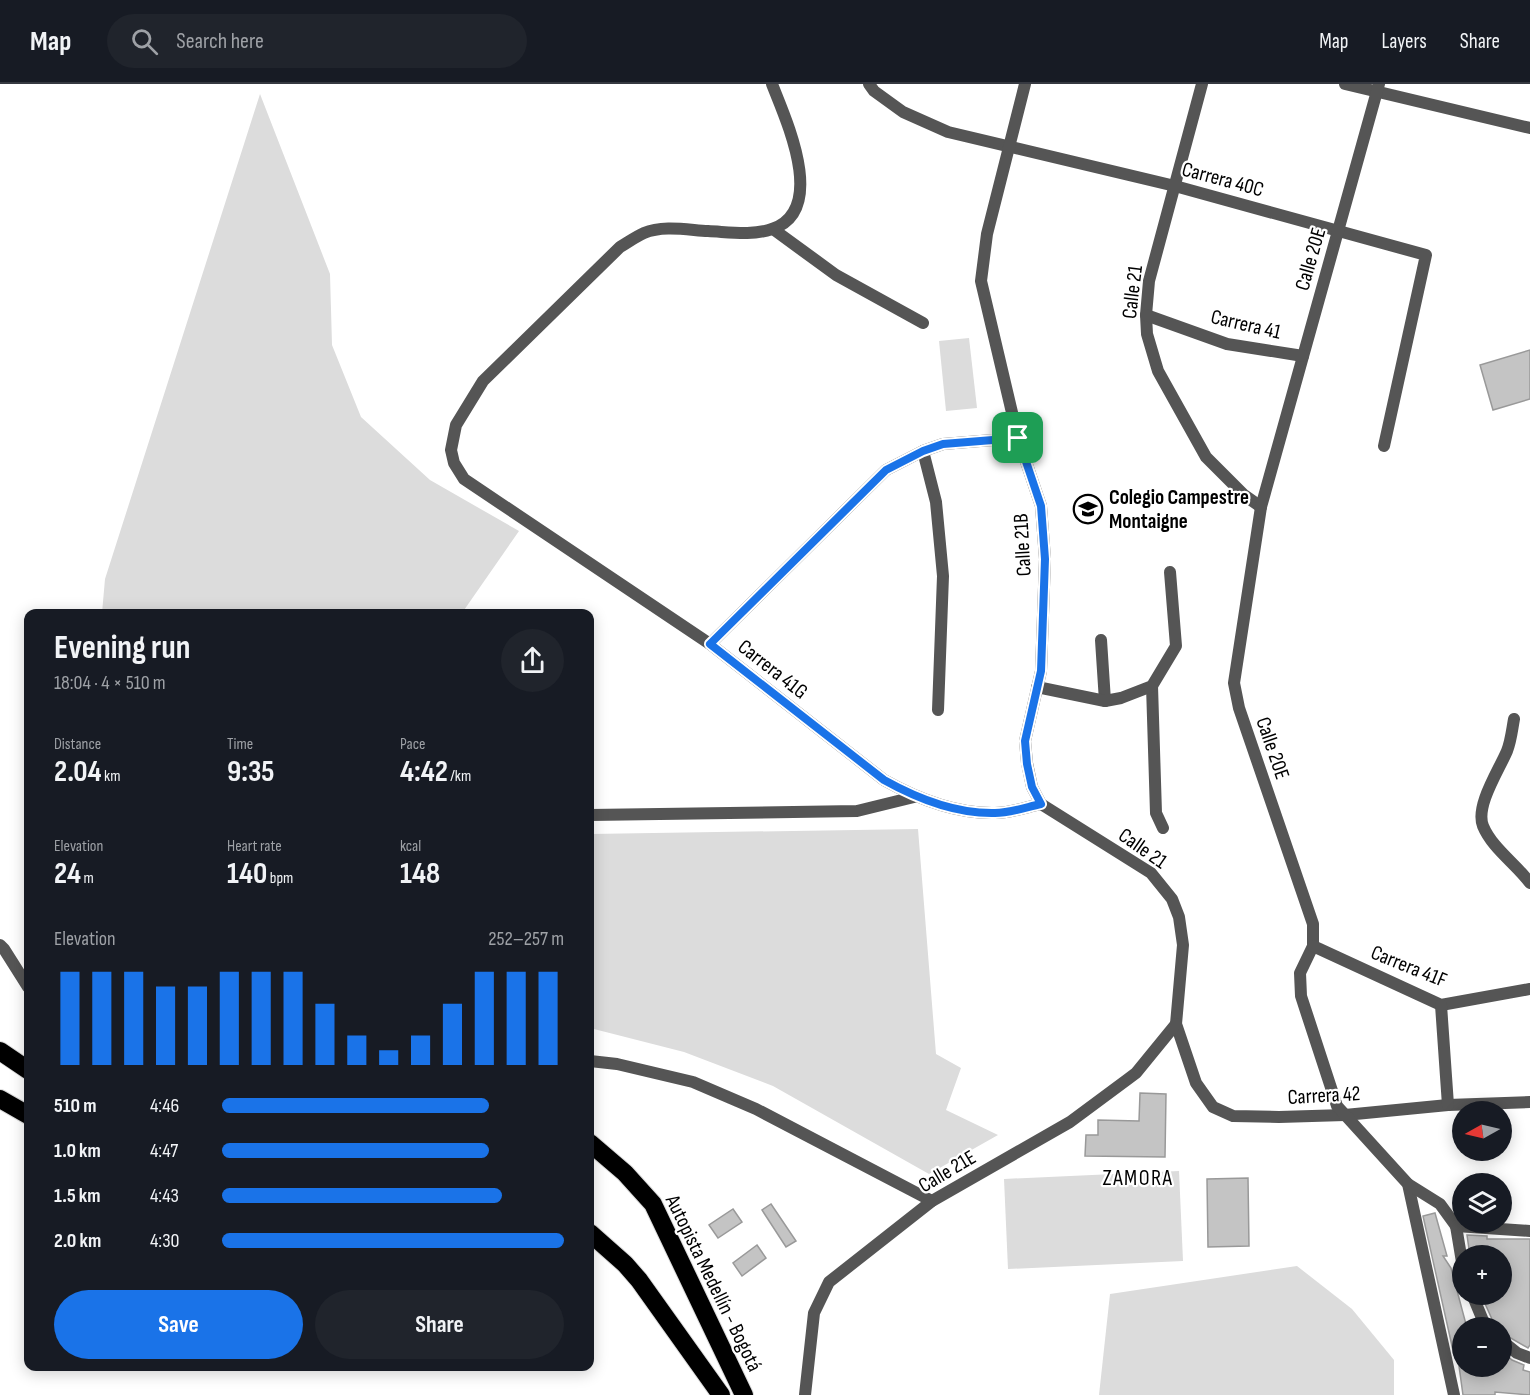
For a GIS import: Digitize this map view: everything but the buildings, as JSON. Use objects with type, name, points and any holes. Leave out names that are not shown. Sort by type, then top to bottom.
[{"type":"highway","points":[[0,1050],[24,1067]]},
{"type":"highway","points":[[0,1099],[24,1113]]},
{"type":"highway","name":"Autopista Medellín - Bogotá","points":[[594,1146],[625,1173],[653,1204],[744,1395]]},
{"type":"highway","name":"Autopista Medellín - Bogotá","points":[[594,1236],[639,1280],[722,1395]]},
{"type":"street","points":[[772,84],[788,123],[801,171],[800,194],[792,216],[773,229],[836,275],[924,323]]},
{"type":"street","name":"Carrera 40C","points":[[869,84],[874,91],[903,112],[948,132],[1175,186],[1426,255],[1384,446]]},
{"type":"street","name":"Calle 21B","points":[[1025,84],[987,234],[981,281],[1018,438],[1041,506],[1045,559],[1041,671],[1025,741],[1032,787],[1041,804]]},
{"type":"street","name":"Calle 21","points":[[1202,84],[1149,281],[1147,334],[1158,371],[1206,457],[1244,495],[1261,507]]},
{"type":"street","points":[[1345,84],[1378,88],[1530,128]]},
{"type":"street","name":"Calle 20E","points":[[1313,945],[1313,924],[1239,708],[1234,683],[1261,507],[1378,88]]},
{"type":"street","name":"Carrera 41G","points":[[773,229],[751,233],[668,229],[645,233],[620,247],[483,381],[456,425],[451,450],[454,463],[464,479],[710,644],[884,780],[914,797],[959,810],[996,813],[1041,804]]},
{"type":"street","name":"Carrera 41","points":[[1146,315],[1227,344],[1303,356]]},
{"type":"street","points":[[710,644],[886,470],[923,451],[943,444],[1018,438]]},
{"type":"street","points":[[923,451],[936,502],[943,576],[938,710]]},
{"type":"street","points":[[1163,828],[1156,813],[1152,686],[1176,646],[1170,572]]},
{"type":"street","points":[[1101,640],[1105,701]]},
{"type":"street","points":[[1037,687],[1105,701],[1121,698],[1152,686]]},
{"type":"street","points":[[1514,719],[1507,750],[1487,794],[1481,814],[1483,826],[1500,850],[1530,883]]},
{"type":"street","points":[[594,815],[857,811],[914,797]]},
{"type":"street","name":"Calle 21","points":[[1041,804],[1151,873],[1172,899],[1179,917],[1183,945],[1176,1024]]},
{"type":"street","points":[[0,945],[24,981]]},
{"type":"street","points":[[1313,945],[1300,973],[1301,996],[1337,1106],[1408,1184],[1440,1204],[1452,1220]]},
{"type":"street","name":"Carrera 41F","points":[[1313,945],[1441,1005],[1530,989]]},
{"type":"street","points":[[1441,1005],[1448,1105]]},
{"type":"street","name":"Carrera 42","points":[[1176,1024],[1196,1083],[1213,1107],[1233,1116],[1279,1117],[1345,1114],[1448,1105],[1530,1102]]},
{"type":"street","name":"Calle 21E","points":[[805,1395],[814,1313],[829,1282],[932,1201],[1070,1122],[1136,1073],[1176,1024]]},
{"type":"street","points":[[594,1061],[693,1082],[756,1109],[932,1201]]},
{"type":"street","points":[[1408,1184],[1454,1395]]},
{"type":"street","points":[[1512,1230],[1530,1231]]},
{"type":"street","points":[[1512,1349],[1530,1358]]},
{"type":"shaded area","points":[[260,94],[330,274],[332,345],[361,417],[430,480],[519,531],[465,609],[102,609],[105,579]]},
{"type":"shaded area","points":[[969,338],[977,408],[946,411],[939,341]]},
{"type":"shaded area","points":[[918,829],[936,1054],[961,1068],[946,1110],[998,1135],[929,1174],[773,1086],[684,1052],[594,1029],[594,834]]},
{"type":"shaded area","points":[[1179,1171],[1183,1261],[1008,1269],[1004,1179]]},
{"type":"shaded area","points":[[1297,1266],[1352,1309],[1394,1360],[1394,1395],[1099,1395],[1110,1294]]},
{"type":"place","name":"Colegio Campestre Montaigne","points":[[1088,509]]},
{"type":"district","name":"ZAMORA","points":[[1138,1177]]},
{"type":"route","points":[[1018,438],[1041,506],[1045,559],[1041,671],[1025,741],[1032,787],[1041,804],[996,813],[959,810],[914,797],[884,780],[710,644],[886,470],[923,451],[943,444],[1018,438]]}]
